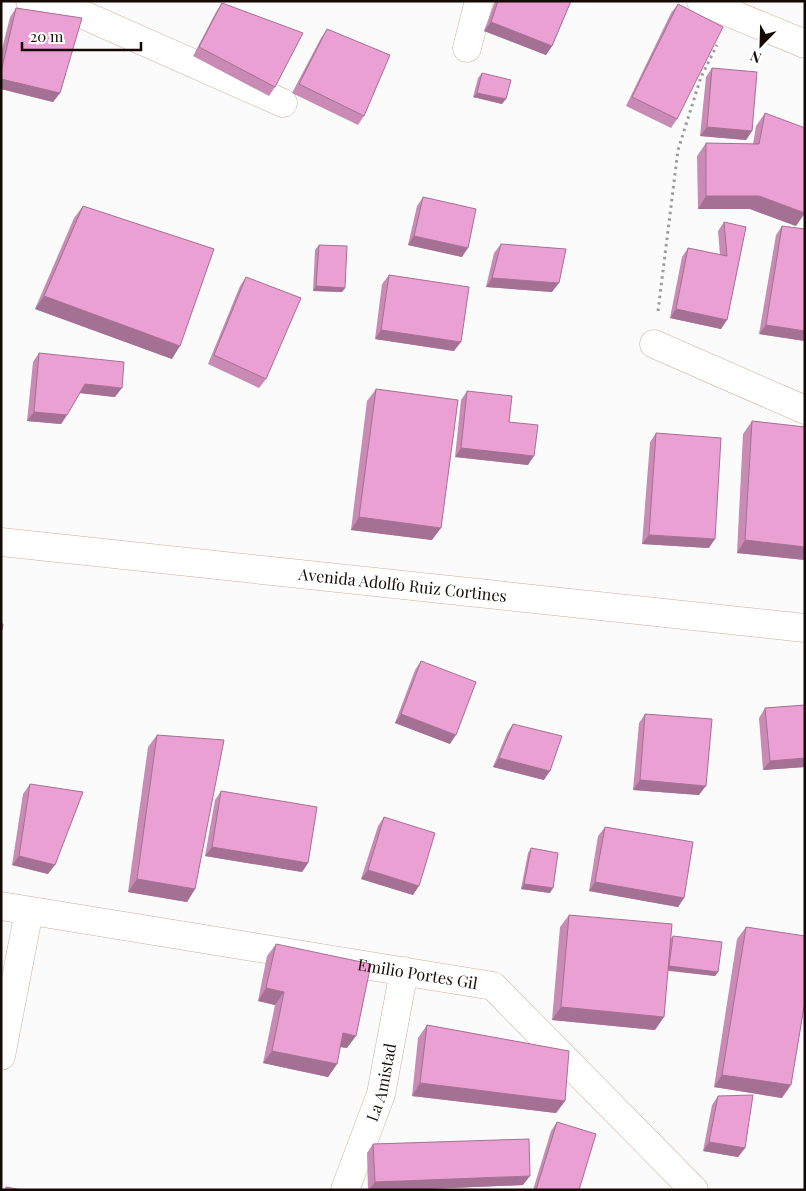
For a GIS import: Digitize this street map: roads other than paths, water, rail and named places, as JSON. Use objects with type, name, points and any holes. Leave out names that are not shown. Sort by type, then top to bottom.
[{"type":"street","points":[[30,1],[70,9],[282,103]]},
{"type":"street","points":[[467,48],[479,1]]},
{"type":"street","points":[[701,1],[805,44]]},
{"type":"street","points":[[654,344],[805,410]]},
{"type":"street","name":"Avenida Adolfo Ruiz Cortines","points":[[1,542],[805,628]]},
{"type":"street","name":"Emilio Portes Gil","points":[[1,906],[493,986],[694,1190]]},
{"type":"street","points":[[1,1056],[29,911]]},
{"type":"street","name":"La Amistad","points":[[346,1190],[381,1094],[404,972]]}]
